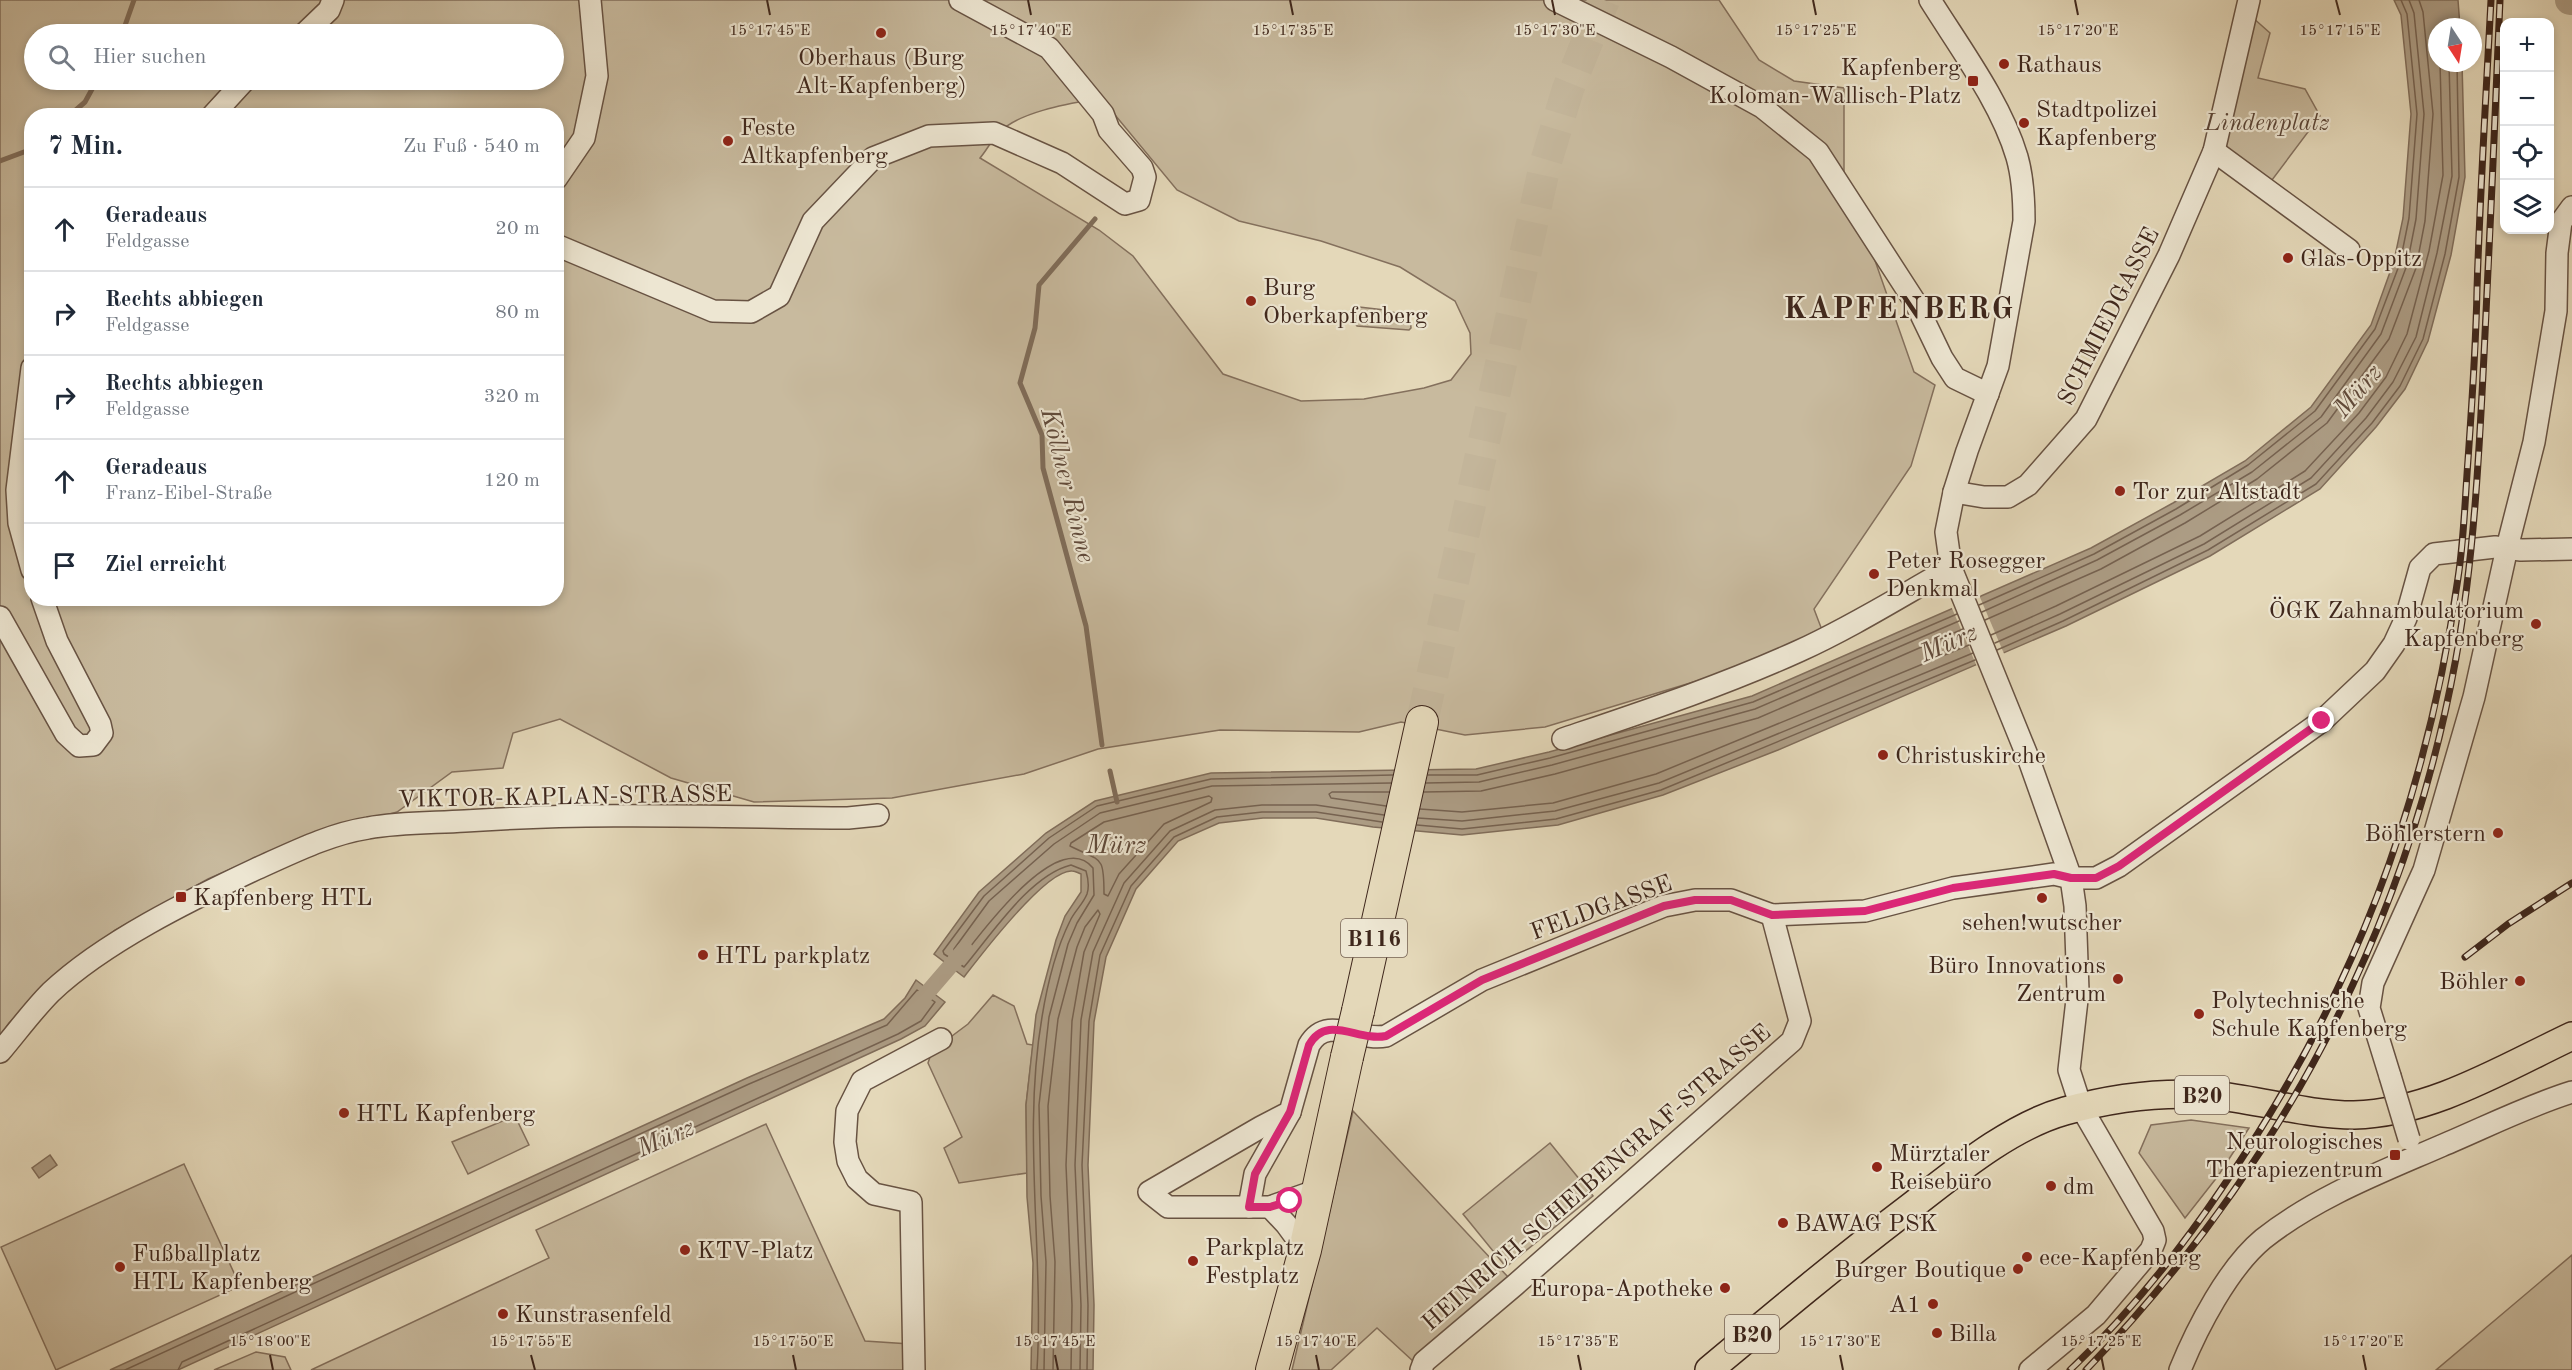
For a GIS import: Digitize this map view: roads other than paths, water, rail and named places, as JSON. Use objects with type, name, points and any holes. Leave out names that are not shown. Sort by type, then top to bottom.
[{"type":"highway","name":"B116","points":[[1272,1370],[1305,1250],[1422,722]]},
{"type":"main road","name":"B20","points":[[1709,1370],[1949,1176],[2006,1138],[2049,1115],[2150,1095],[2180,1094],[2220,1096],[2323,1114],[2356,1115],[2394,1110],[2433,1100],[2572,1036]]},
{"type":"street","points":[[314,24],[329,10],[333,0]]},
{"type":"street","points":[[564,167],[584,138],[597,76],[590,0]]},
{"type":"street","points":[[564,248],[713,311],[751,312],[779,296],[813,221],[873,158],[929,136],[994,133],[1062,163],[1125,204],[1139,200],[1145,177],[1142,168],[1109,130],[1103,114],[1049,48],[960,0]]},
{"type":"street","points":[[1555,0],[1671,57],[1762,107],[1818,152],[1915,302],[1942,358],[1955,378],[1988,394]]},
{"type":"street","points":[[1930,0],[2002,119],[2017,155],[2022,178],[2024,221],[1998,366],[1954,492],[1946,532],[1952,567],[1996,674],[2071,878],[2075,906],[2078,991],[2069,1070],[2081,1107],[2153,1231],[2155,1240],[2151,1250],[2096,1315],[2030,1370]]},
{"type":"street","points":[[2249,1],[2214,151],[2349,250]]},
{"type":"street","points":[[219,108],[236,90]]},
{"type":"street","name":"SCHMIEDGASSE","points":[[1954,492],[1984,497],[2008,497],[2028,485],[2086,419],[2169,255],[2214,151]]},
{"type":"street","points":[[2412,1148],[2369,1008],[2373,983],[2424,870],[2474,697],[2507,548],[2534,442],[2556,311],[2557,253],[2561,222],[2572,207]]},
{"type":"street","points":[[24,429],[16,490],[19,523],[24,541]]},
{"type":"street","name":"FELDGASSE","points":[[1259,1207],[1255,1174],[1290,1112],[1309,1045],[1322,1031],[1332,1029],[1378,1037],[1386,1036],[1482,980],[1664,906],[1695,900],[1731,900],[1772,915],[1865,911],[1953,888],[2054,874],[2071,878],[2096,878],[2119,866],[2322,721],[2375,671],[2394,644],[2406,618],[2420,568],[2434,554],[2495,547],[2521,550],[2572,549]]},
{"type":"street","points":[[1563,739],[1668,704],[1799,651],[1848,627],[1952,567]]},
{"type":"street","points":[[0,617],[66,734],[79,746],[93,745],[102,733],[100,724],[57,641],[45,606]]},
{"type":"street","name":"VIKTOR-KAPLAN-STRASSE","points":[[0,1052],[51,992],[94,959],[196,897],[333,837],[368,828],[510,818],[619,815],[848,818],[878,815]]},
{"type":"street","name":"HEINRICH-SCHEIBENGRAF-STRASSE","points":[[1421,1370],[1424,1362],[1792,1041],[1800,1021],[1772,915]]},
{"type":"street","points":[[914,1370],[911,1202],[874,1194],[857,1179],[848,1161],[845,1121],[851,1100],[862,1081],[941,1039]]},
{"type":"street","points":[[2180,1370],[2219,1294],[2238,1265],[2262,1240],[2331,1195],[2412,1148],[2572,1092]]},
{"type":"street","points":[[1290,1112],[1149,1192],[1168,1207],[1259,1207],[1320,1180]]},
{"type":"street","points":[[1259,1207],[1286,1224],[1305,1250]]},
{"type":"water","points":[[2394,0],[2458,0],[2459,18],[2428,18],[2428,72],[2462,72],[2465,177],[2451,255],[2428,341],[2405,389],[2376,427],[2320,489],[2210,556],[2066,626],[1778,750],[1663,795],[1558,825],[1462,835],[1373,827],[1316,818],[1263,818],[1219,823],[1178,841],[1136,889],[1106,957],[1094,1022],[1088,1165],[1094,1305],[1093,1370],[1031,1370],[1033,1263],[1027,1197],[1026,1105],[1036,1015],[1056,940],[1065,916],[1081,892],[1081,874],[1072,871],[1061,874],[1031,898],[964,977],[934,954],[979,892],[1046,833],[1095,801],[1211,773],[1476,769],[1549,752],[1752,696],[2091,548],[2245,461],[2311,407],[2371,325],[2394,261],[2403,218],[2411,114],[2401,15]]},
{"type":"water","name":"Mürz","points":[[916,980],[945,1002],[925,1026],[901,1039],[178,1370],[110,1370],[747,1078],[884,1019],[905,998]]},
{"type":"water","points":[[50,1155],[57,1165],[39,1178],[32,1168]]},
{"type":"waterway","points":[[126,24],[134,0]]},
{"type":"waterway","points":[[78,108],[85,102],[92,90]]},
{"type":"waterway","points":[[0,161],[24,152]]},
{"type":"waterway","name":"Köllner Rinne","points":[[1095,219],[1039,285],[1035,328],[1020,383],[1042,435],[1043,468],[1086,626],[1102,745]]},
{"type":"waterway","name":"Köllner Rinne","points":[[1110,771],[1117,802]]},
{"type":"waterway","name":"Mürz","points":[[915,1007],[965,949]]},
{"type":"tunnel","points":[[1422,722],[1545,165],[1568,89],[1604,0]]},
{"type":"railway","points":[[2070,1370],[2112,1328],[2170,1260],[2222,1188],[2268,1117],[2309,1045],[2345,972],[2377,897],[2404,821],[2426,742],[2444,662],[2462,549],[2474,374],[2491,0]]},
{"type":"railway","points":[[2086,1370],[2155,1293],[2218,1213],[2275,1129],[2325,1042],[2368,951],[2404,857],[2434,759],[2456,658],[2475,507],[2500,0]]},
{"type":"railway","points":[[2465,957],[2508,924],[2572,883]]},
{"type":"place","name":"Oberhaus (Burg Alt-Kapfenberg)","points":[[881,33]]},
{"type":"place","name":"Rathaus","points":[[2004,64]]},
{"type":"place","name":"Kapfenberg Koloman-Wallisch-Platz","points":[[1973,81]]},
{"type":"place","name":"Stadtpolizei Kapfenberg","points":[[2024,123]]},
{"type":"place","name":"Feste Altkapfenberg","points":[[728,141]]},
{"type":"place","name":"Glas-Oppitz","points":[[2288,258]]},
{"type":"place","name":"Burg Oberkapfenberg","points":[[1251,301]]},
{"type":"place","name":"Tor zur Altstadt","points":[[2120,491]]},
{"type":"place","name":"Peter Rosegger Denkmal","points":[[1874,574]]},
{"type":"place","name":"ÖGK Zahnambulatorium Kapfenberg","points":[[2536,624]]},
{"type":"place","name":"Christuskirche","points":[[1883,755]]},
{"type":"place","name":"Böhlerstern","points":[[2498,833]]},
{"type":"place","name":"Kapfenberg HTL","points":[[181,897]]},
{"type":"place","name":"sehen!wutscher","points":[[2042,898]]},
{"type":"place","name":"HTL parkplatz","points":[[703,955]]},
{"type":"place","name":"Büro Innovations Zentrum","points":[[2118,979]]},
{"type":"place","name":"Böhler","points":[[2520,981]]},
{"type":"place","name":"Polytechnische Schule Kapfenberg","points":[[2199,1014]]},
{"type":"place","name":"HTL Kapfenberg","points":[[344,1113]]},
{"type":"place","name":"Neurologisches Therapiezentrum","points":[[2395,1155]]},
{"type":"place","name":"Mürztaler Reisebüro","points":[[1877,1167]]},
{"type":"place","name":"dm","points":[[2051,1186]]},
{"type":"place","name":"BAWAG PSK","points":[[1783,1223]]},
{"type":"place","name":"KTV-Platz","points":[[685,1250]]},
{"type":"place","name":"ece-Kapfenberg","points":[[2027,1257]]},
{"type":"place","name":"Parkplatz Festplatz","points":[[1193,1261]]},
{"type":"place","name":"Fußballplatz HTL Kapfenberg","points":[[120,1267]]},
{"type":"place","name":"Burger Boutique","points":[[2018,1269]]},
{"type":"place","name":"Europa-Apotheke","points":[[1725,1288]]},
{"type":"place","name":"A1","points":[[1933,1304]]},
{"type":"place","name":"Kunstrasenfeld","points":[[503,1314]]},
{"type":"place","name":"Billa","points":[[1937,1333]]},
{"type":"district","name":"KAPFENBERG","points":[[1899,308]]},
{"type":"park label","name":"Lindenplatz","points":[[2267,122]]}]
